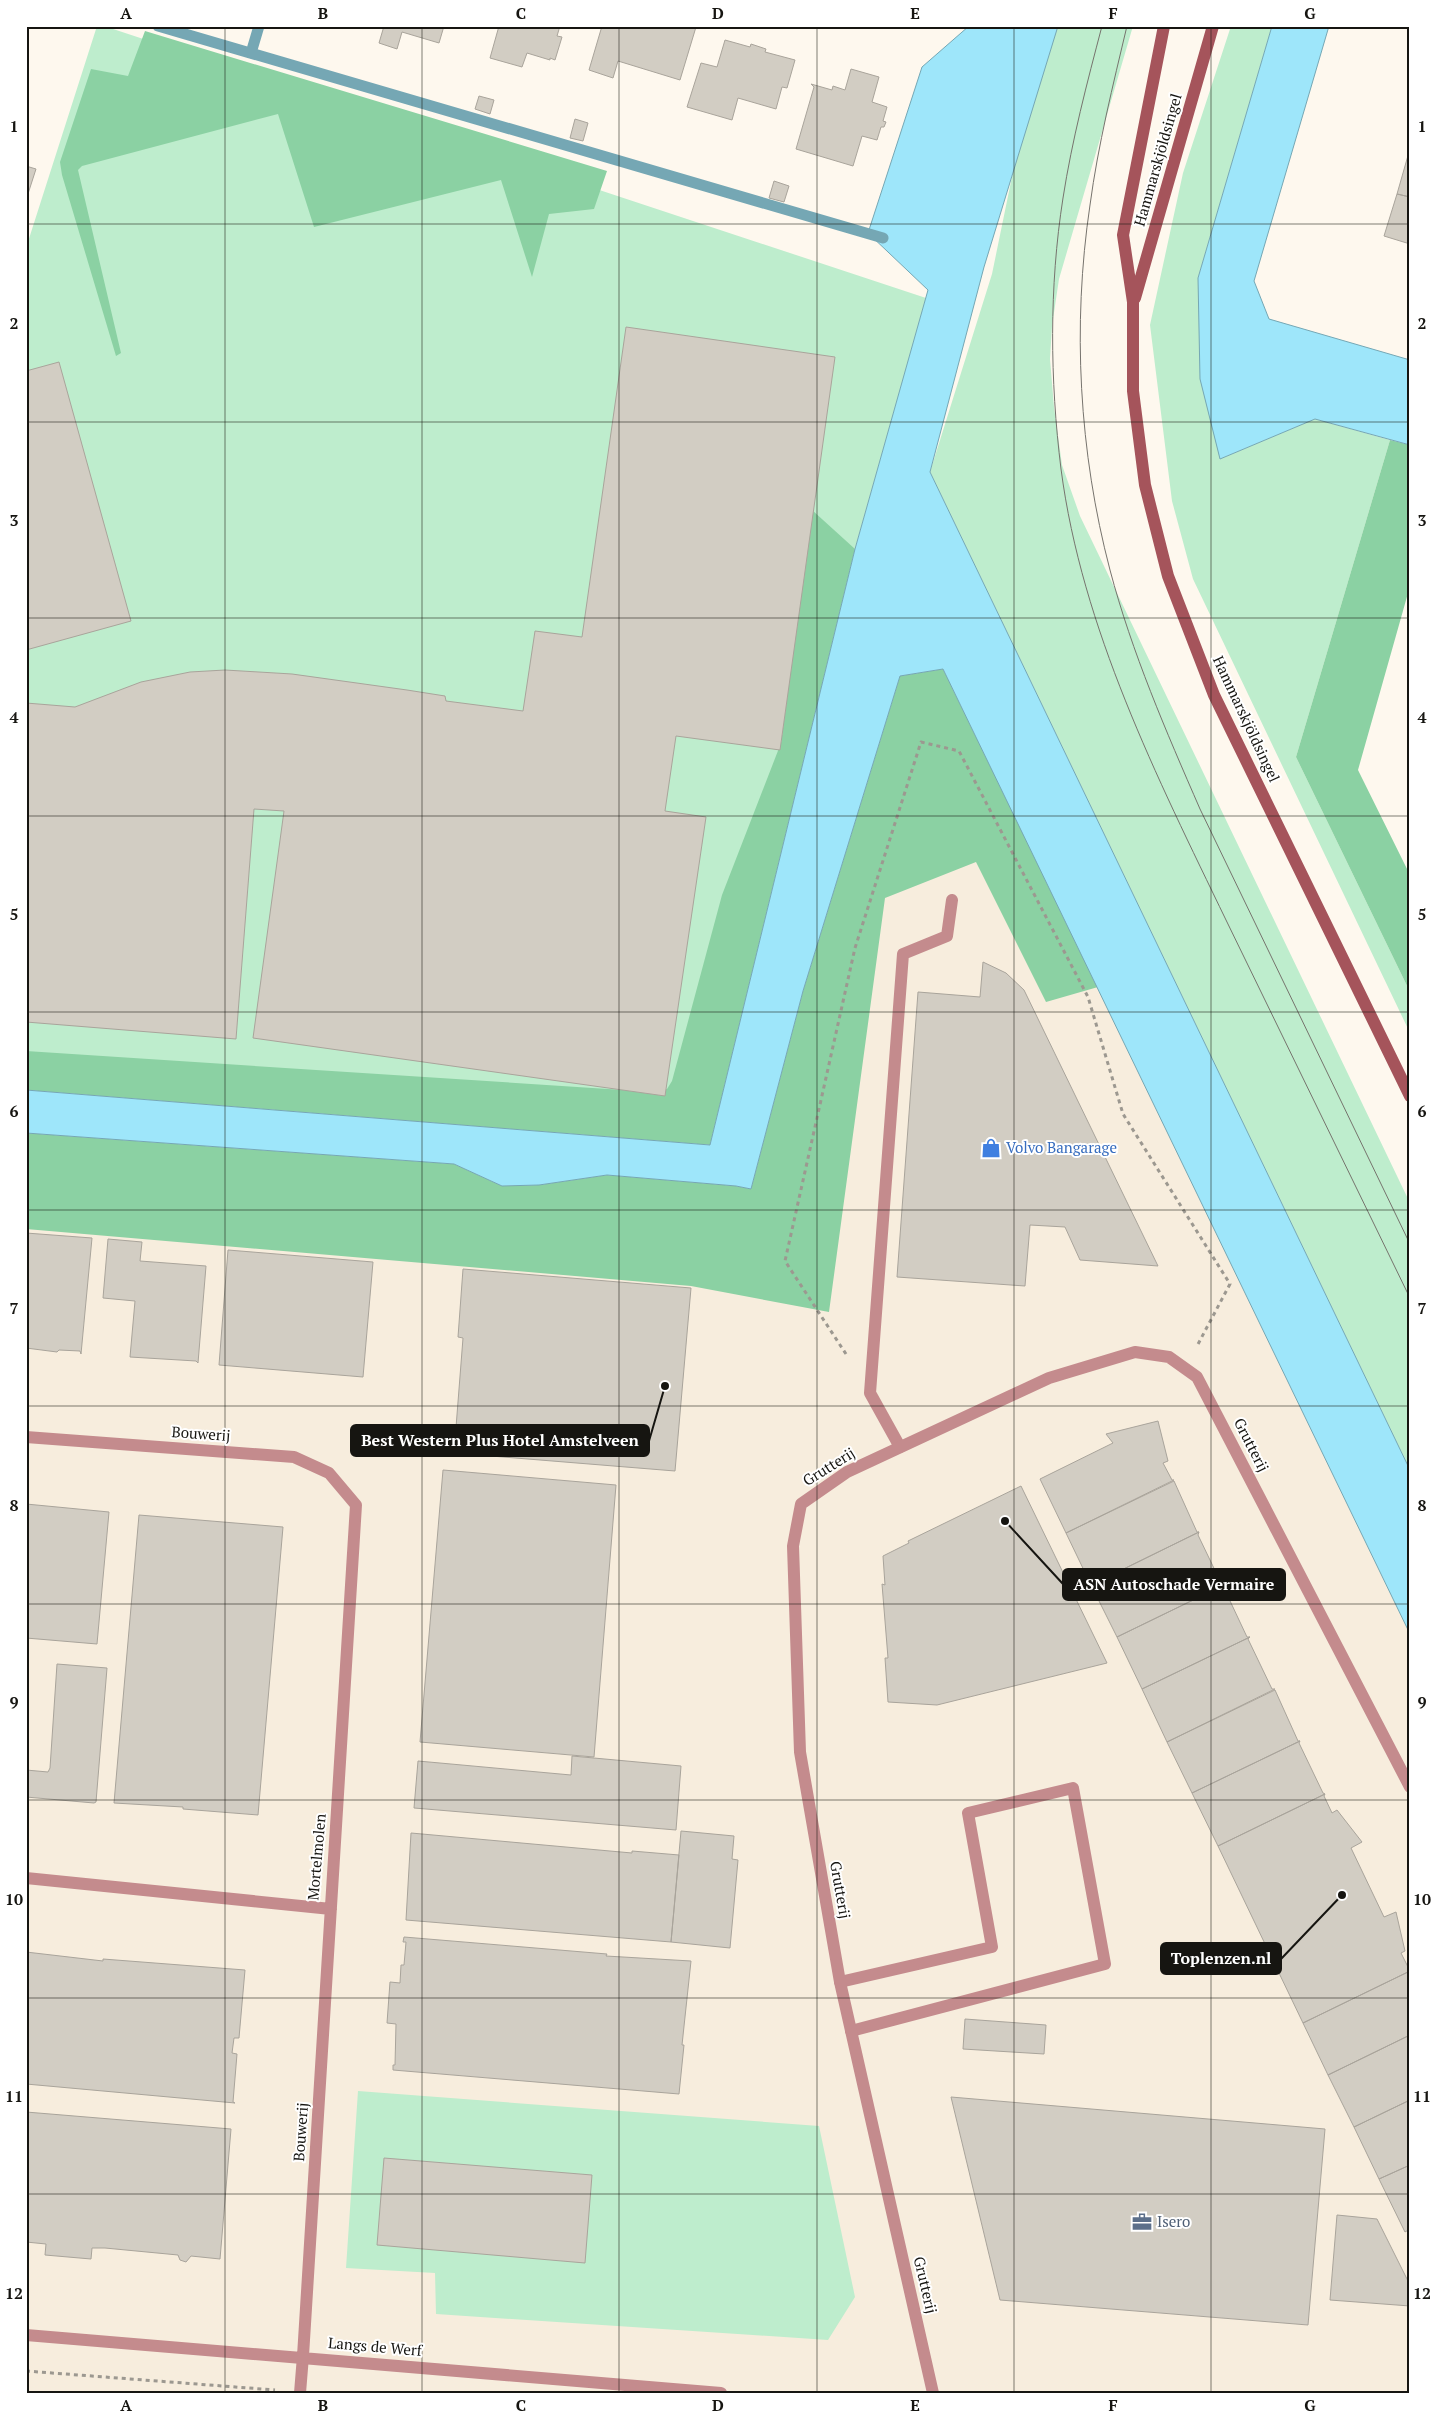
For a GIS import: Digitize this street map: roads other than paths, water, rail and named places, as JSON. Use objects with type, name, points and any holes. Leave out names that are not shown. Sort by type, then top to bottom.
[{"type":"street","name":"Hammarskjöldsingel","points":[[1164,26],[1124,235],[1133,302],[1133,391],[1145,484],[1168,576],[1214,695],[1410,1096]]},
{"type":"street","name":"Hammarskjöldsingel","points":[[1133,302],[1213,26]]},
{"type":"street","points":[[900,1447],[870,1393],[903,954],[946,936],[952,900]]},
{"type":"street","name":"Grutterij","points":[[933,2393],[840,1982],[800,1752],[793,1546],[801,1504],[847,1472],[1049,1378],[1134,1352],[1169,1357],[1197,1377],[1410,1787]]},
{"type":"street","name":"Bouwerij","points":[[26,1437],[294,1457],[329,1473],[356,1505]]},
{"type":"street","name":"Mortelmolen","points":[[26,1878],[332,1909],[356,1505]]},
{"type":"street","points":[[840,1982],[992,1947],[968,1813],[1073,1788],[1105,1964],[851,2031]]},
{"type":"street","name":"Bouwerij","points":[[300,2392],[332,1909]]},
{"type":"street","name":"Langs de Werf","points":[[26,2335],[303,2356],[721,2393]]},
{"type":"water","points":[[969,26],[1058,26],[984,267],[930,472],[1410,1470],[1410,1634],[943,669],[900,676],[803,991],[751,1189],[736,1186],[607,1175],[539,1185],[502,1186],[454,1164],[26,1133],[26,1090],[710,1145],[855,549],[928,290],[868,233],[922,67]]},
{"type":"water","points":[[1272,26],[1329,26],[1254,281],[1269,319],[1410,360],[1410,445],[1315,419],[1220,459],[1200,379],[1198,278]]},
{"type":"waterway","points":[[158,26],[883,238]]},
{"type":"waterway","points":[[251,53],[259,26]]},
{"type":"tram line","points":[[1102,26],[1085,90],[1071,155],[1058,232],[1055,265],[1053,368],[1057,435],[1071,528],[1086,587],[1104,644],[1149,757],[1410,1298]]},
{"type":"tram line","points":[[1127,26],[1106,115],[1093,183],[1084,251],[1081,296],[1080,343],[1085,435],[1091,480],[1110,570],[1139,662],[1187,780],[1410,1244]]},
{"type":"place","name":"Volvo Bangarage","points":[[991,1148]]},
{"type":"place","name":"Best Western Plus Hotel Amstelveen","points":[[665,1386]]},
{"type":"place","name":"ASN Autoschade Vermaire","points":[[1005,1521]]},
{"type":"place","name":"Toplenzen.nl","points":[[1342,1895]]},
{"type":"place","name":"Isero","points":[[1142,2222]]}]
